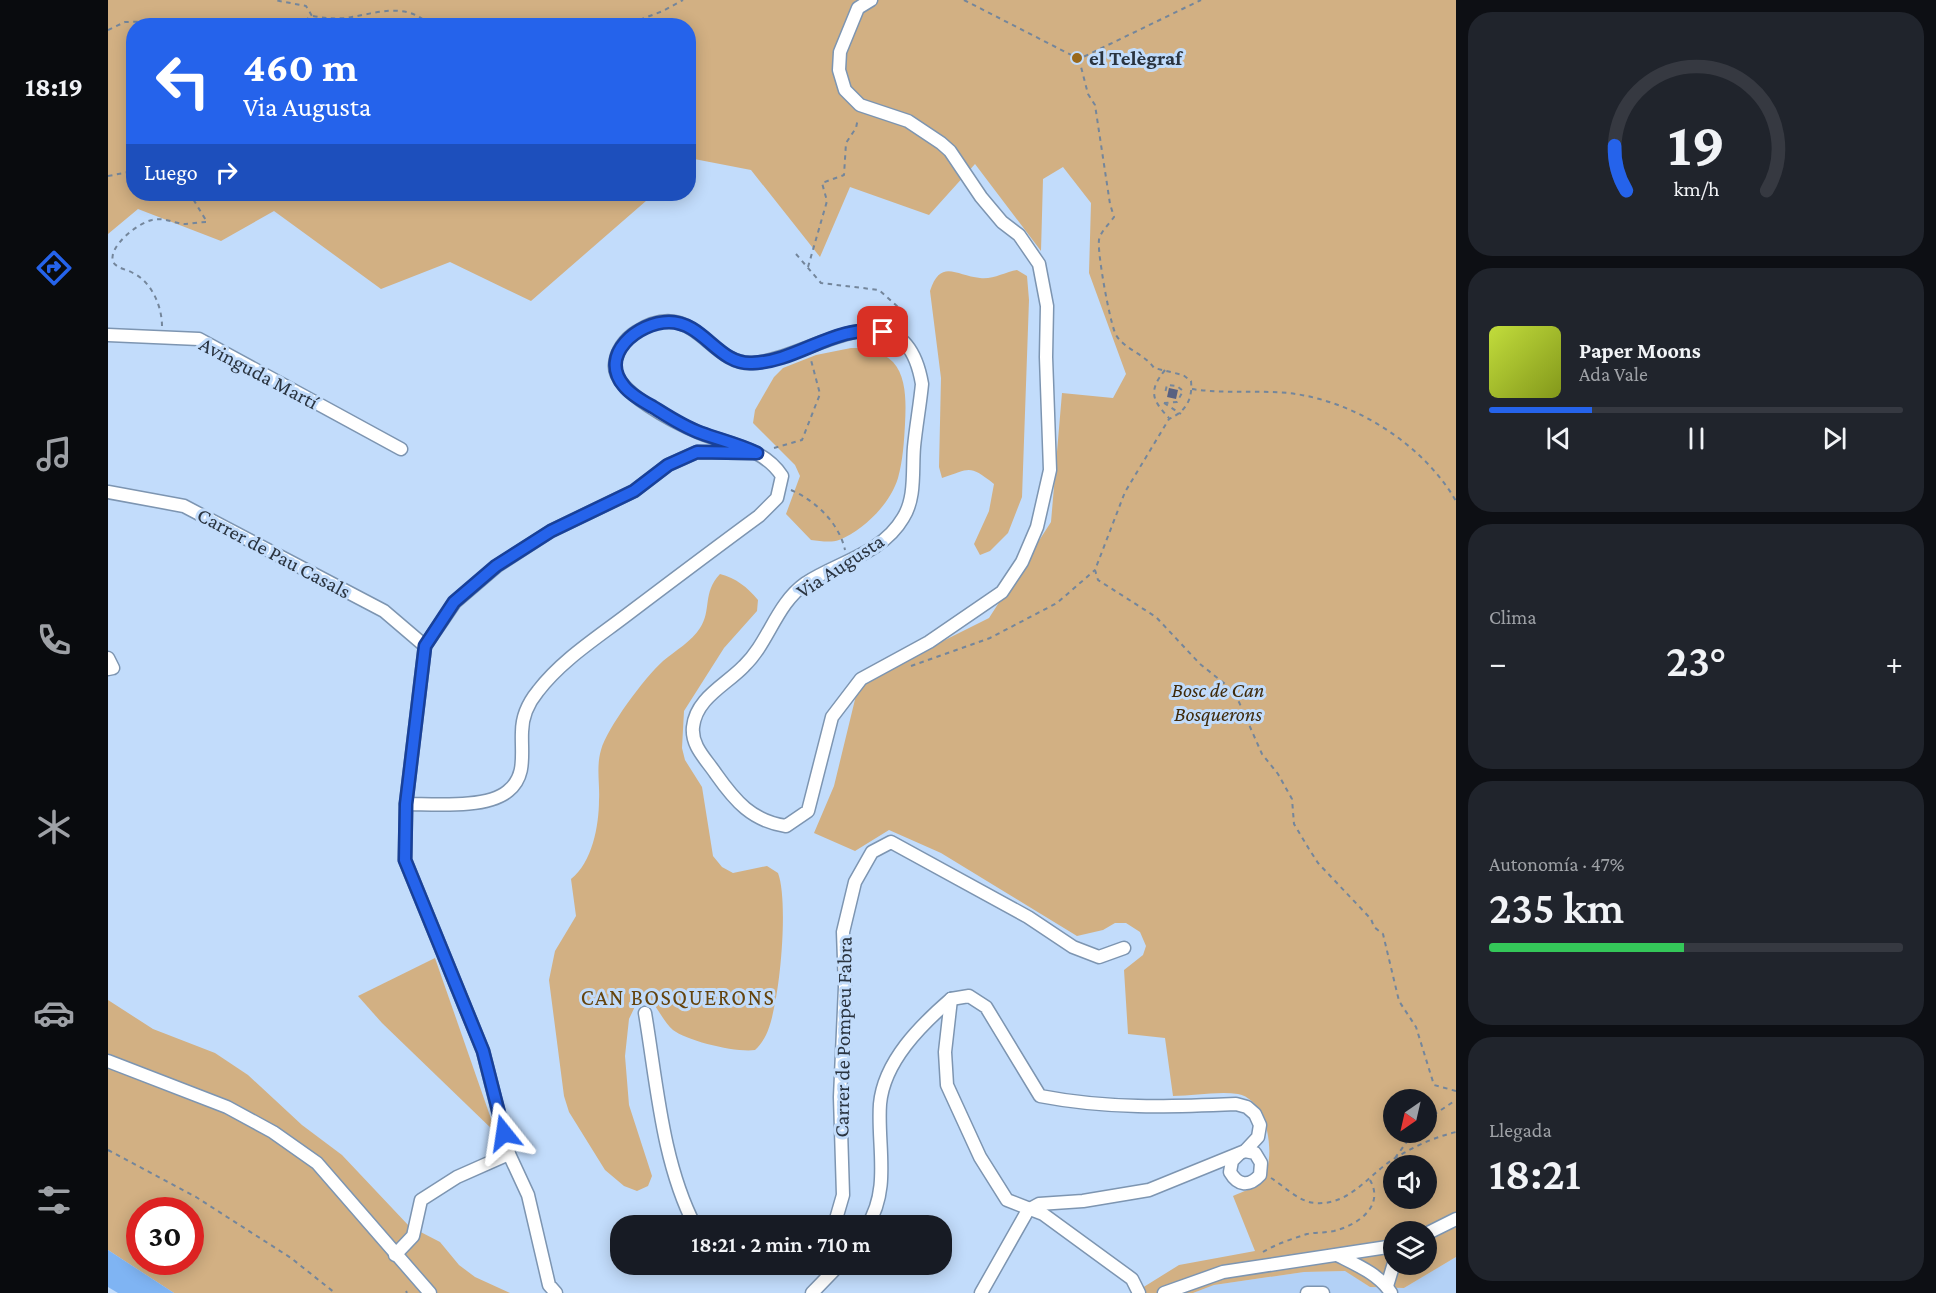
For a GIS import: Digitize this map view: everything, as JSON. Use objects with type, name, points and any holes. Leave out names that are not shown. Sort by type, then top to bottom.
[{"type":"street","points":[[860,105],[845,90],[839,70],[840,52],[858,8],[871,0]]},
{"type":"street","name":"Via Augusta","points":[[860,105],[920,127],[950,151],[981,197],[1002,222],[1019,235],[1032,253],[1043,277],[1047,306],[1046,357],[1050,470],[1042,509],[1030,545],[1002,592],[929,642],[861,679],[832,717],[808,811],[786,826],[766,823],[748,811],[694,745],[695,716],[712,693],[745,666],[796,592],[807,582],[871,549],[897,527],[909,502],[922,384],[913,354],[894,337]]},
{"type":"street","points":[[406,804],[478,802],[498,798],[510,790],[519,777],[524,756],[522,732],[525,714],[538,690],[582,648],[759,516],[777,498],[782,476],[775,465],[737,443],[698,432],[643,401],[623,386],[614,366],[620,347],[634,333],[650,324],[671,322],[692,328],[720,352],[740,362],[765,361],[845,333],[869,330],[894,337]]},
{"type":"street","name":"Avinguda Martí","points":[[108,335],[198,339],[401,449]]},
{"type":"street","points":[[558,1293],[549,1285],[528,1196],[509,1154],[483,1051],[405,860],[406,804],[425,646],[454,602],[496,566],[551,531],[634,491],[668,465],[697,452],[757,453]]},
{"type":"street","name":"Carrer de Pau Casals","points":[[108,492],[184,506],[384,612],[425,646]]},
{"type":"street","name":"Carrer de Pompeu Fabra","points":[[837,1215],[843,1195],[840,1096],[845,987],[843,932],[855,882],[872,852],[891,842],[1028,917],[1073,947],[1099,957],[1124,948]]},
{"type":"street","points":[[875,1215],[881,1185],[880,1101],[892,1066],[912,1037],[951,999],[969,996],[986,1007],[1040,1096],[1085,1105],[1236,1104],[1247,1107],[1256,1114],[1260,1125],[1258,1137],[1242,1152],[1232,1161],[1230,1172],[1235,1181],[1244,1185],[1253,1182],[1260,1176],[1261,1163],[1255,1153],[1242,1152],[1149,1190],[1083,1201],[1039,1204],[1028,1210],[981,1293]]},
{"type":"street","points":[[951,999],[945,1052],[947,1085],[980,1156],[1007,1200],[1043,1214],[1131,1279],[1139,1293]]},
{"type":"street","points":[[645,1013],[666,1140],[683,1202],[690,1215]]},
{"type":"street","points":[[108,1061],[226,1107],[298,1148],[317,1163],[394,1255],[430,1293]]},
{"type":"street","points":[[394,1255],[413,1236],[421,1200],[457,1177],[509,1154]]},
{"type":"street","points":[[1437,1228],[1456,1219]]},
{"type":"street","points":[[1164,1293],[1223,1272],[1383,1248]]},
{"type":"street","points":[[1339,1256],[1365,1269],[1389,1290]]},
{"type":"street","points":[[812,1293],[829,1275]]},
{"type":"street","points":[[1389,1290],[1392,1275]]},
{"type":"street","points":[[1307,1293],[1323,1293]]},
{"type":"path","points":[[274,0],[306,6],[312,16]]},
{"type":"path","points":[[644,18],[683,0]]},
{"type":"path","points":[[890,664],[914,667],[990,638],[1057,603],[1095,570],[1125,492],[1169,419],[1181,414],[1189,402],[1192,389],[1191,381],[1183,375],[1154,368],[1148,359],[1133,352],[1117,335],[1109,308],[1099,238],[1114,217],[1095,105],[1088,94],[1079,59],[964,0]]},
{"type":"path","points":[[1079,59],[1201,0]]},
{"type":"path","points":[[341,18],[394,10],[415,14],[420,18]]},
{"type":"path","points":[[309,18],[312,16],[327,18]]},
{"type":"path","points":[[108,30],[126,22]]},
{"type":"path","points":[[808,267],[827,201],[822,183],[844,175],[846,143],[856,128],[860,105]]},
{"type":"path","points":[[108,176],[126,173]]},
{"type":"path","points":[[162,336],[162,310],[145,281],[120,268],[112,261],[110,254],[113,246],[121,239],[153,219],[184,224],[207,222],[194,201]]},
{"type":"path","points":[[796,254],[821,283],[879,290],[908,315],[894,337]]},
{"type":"path","points":[[757,453],[802,440],[820,394],[808,347]]},
{"type":"path","points":[[1165,370],[1153,391],[1154,402],[1169,419]]},
{"type":"path","points":[[1167,394],[1165,393],[1167,385],[1177,386],[1183,392],[1177,402],[1164,403],[1181,414]]},
{"type":"path","points":[[1192,389],[1291,393],[1324,400],[1351,411],[1417,452],[1456,501]]},
{"type":"path","points":[[780,485],[812,501],[826,516],[843,541],[848,562]]},
{"type":"path","points":[[1095,570],[1098,580],[1110,590],[1156,617],[1200,664],[1225,684],[1239,702],[1262,754],[1278,774],[1292,799],[1294,824],[1309,849],[1318,863],[1371,919],[1374,927],[1383,934],[1399,1001],[1416,1027],[1434,1085],[1456,1091]]},
{"type":"path","points":[[1437,1113],[1456,1100]]},
{"type":"path","points":[[1401,1155],[1437,1137],[1456,1132]]},
{"type":"path","points":[[108,1150],[196,1197],[291,1258],[335,1293]]},
{"type":"path","points":[[1260,1176],[1272,1179],[1314,1203],[1340,1198],[1360,1189],[1383,1169]]},
{"type":"path","points":[[1254,1268],[1254,1258],[1270,1248],[1310,1233],[1333,1232],[1367,1215],[1374,1202],[1376,1189],[1371,1180]]},
{"type":"shaded area","points":[[1456,1257],[1456,1293],[1193,1293],[1214,1285],[1304,1272],[1346,1271],[1370,1287],[1404,1288],[1426,1275],[1437,1275],[1437,1268]]},
{"type":"green space","name":"Bosc de Can Bosquerons","points":[[108,0],[1456,0],[1456,1257],[1437,1268],[1437,1221],[1383,1221],[1383,1275],[1426,1275],[1404,1288],[1370,1287],[1345,1271],[1304,1272],[1214,1285],[1193,1293],[1134,1293],[1179,1265],[1255,1251],[1233,1196],[1262,1181],[1269,1159],[1269,1145],[1263,1118],[1249,1099],[1230,1093],[1173,1096],[1165,1038],[1128,1034],[1124,970],[1143,955],[1146,946],[1140,932],[1126,923],[1115,923],[1103,930],[1077,936],[941,853],[889,830],[855,851],[814,833],[834,786],[859,683],[989,618],[1051,522],[1062,393],[1113,398],[1126,374],[1089,273],[1091,203],[1063,167],[1043,179],[1041,251],[975,164],[929,215],[850,187],[820,257],[751,170],[696,159],[696,18],[126,18],[126,201],[646,201],[531,301],[450,262],[381,289],[274,211],[221,241],[138,209],[108,234]]},
{"type":"green space","points":[[1017,270],[1027,276],[1029,300],[1022,497],[1008,533],[990,551],[980,555],[974,544],[989,511],[994,484],[979,473],[969,470],[942,478],[939,467],[941,378],[930,291],[934,281],[944,272],[950,271],[985,278]]},
{"type":"green space","points":[[851,348],[878,352],[893,362],[901,375],[906,408],[900,471],[889,497],[875,515],[858,530],[836,541],[811,540],[786,514],[800,476],[795,465],[753,423],[755,410],[774,377],[783,368],[816,355]]},
{"type":"green space","points":[[720,574],[750,591],[758,600],[757,611],[724,648],[684,711],[682,748],[685,760],[702,787],[713,856],[722,867],[733,873],[767,866],[778,873],[783,907],[779,979],[771,1021],[765,1037],[755,1050],[725,1048],[680,1034],[670,1027],[651,1000],[639,998],[629,1019],[625,1056],[629,1105],[652,1176],[648,1186],[637,1191],[624,1186],[605,1170],[569,1112],[564,1096],[549,980],[555,951],[576,916],[571,879],[584,864],[596,832],[601,750],[619,716],[647,679],[663,661],[683,646],[700,628],[706,615],[711,588]]},
{"type":"green space","points":[[435,958],[496,1133],[382,1023],[358,996]]},
{"type":"green space","points":[[108,1000],[153,1029],[215,1053],[248,1075],[302,1125],[342,1155],[409,1226],[440,1242],[459,1265],[475,1277],[510,1293],[174,1293],[146,1275],[204,1275],[204,1197],[126,1197],[126,1262],[108,1250]]},
{"type":"water","points":[[108,1250],[126,1262],[126,1275],[146,1275],[174,1293],[118,1293],[108,1287]]},
{"type":"building","points":[[1169,388],[1178,390],[1176,399],[1167,397]]},
{"type":"place","name":"el Telègraf","points":[[1077,58]]},
{"type":"district","name":"CAN BOSQUERONS","points":[[678,997]]},
{"type":"route","points":[[504,1133],[483,1051],[405,860],[406,804],[419,711],[425,646],[454,602],[496,566],[551,531],[634,491],[668,465],[697,452],[757,453],[737,443],[698,432],[643,401],[623,386],[614,366],[620,347],[634,333],[650,324],[671,322],[692,328],[703,335],[720,352],[740,362],[752,363],[801,350],[845,333],[869,330],[883,332]]}]
